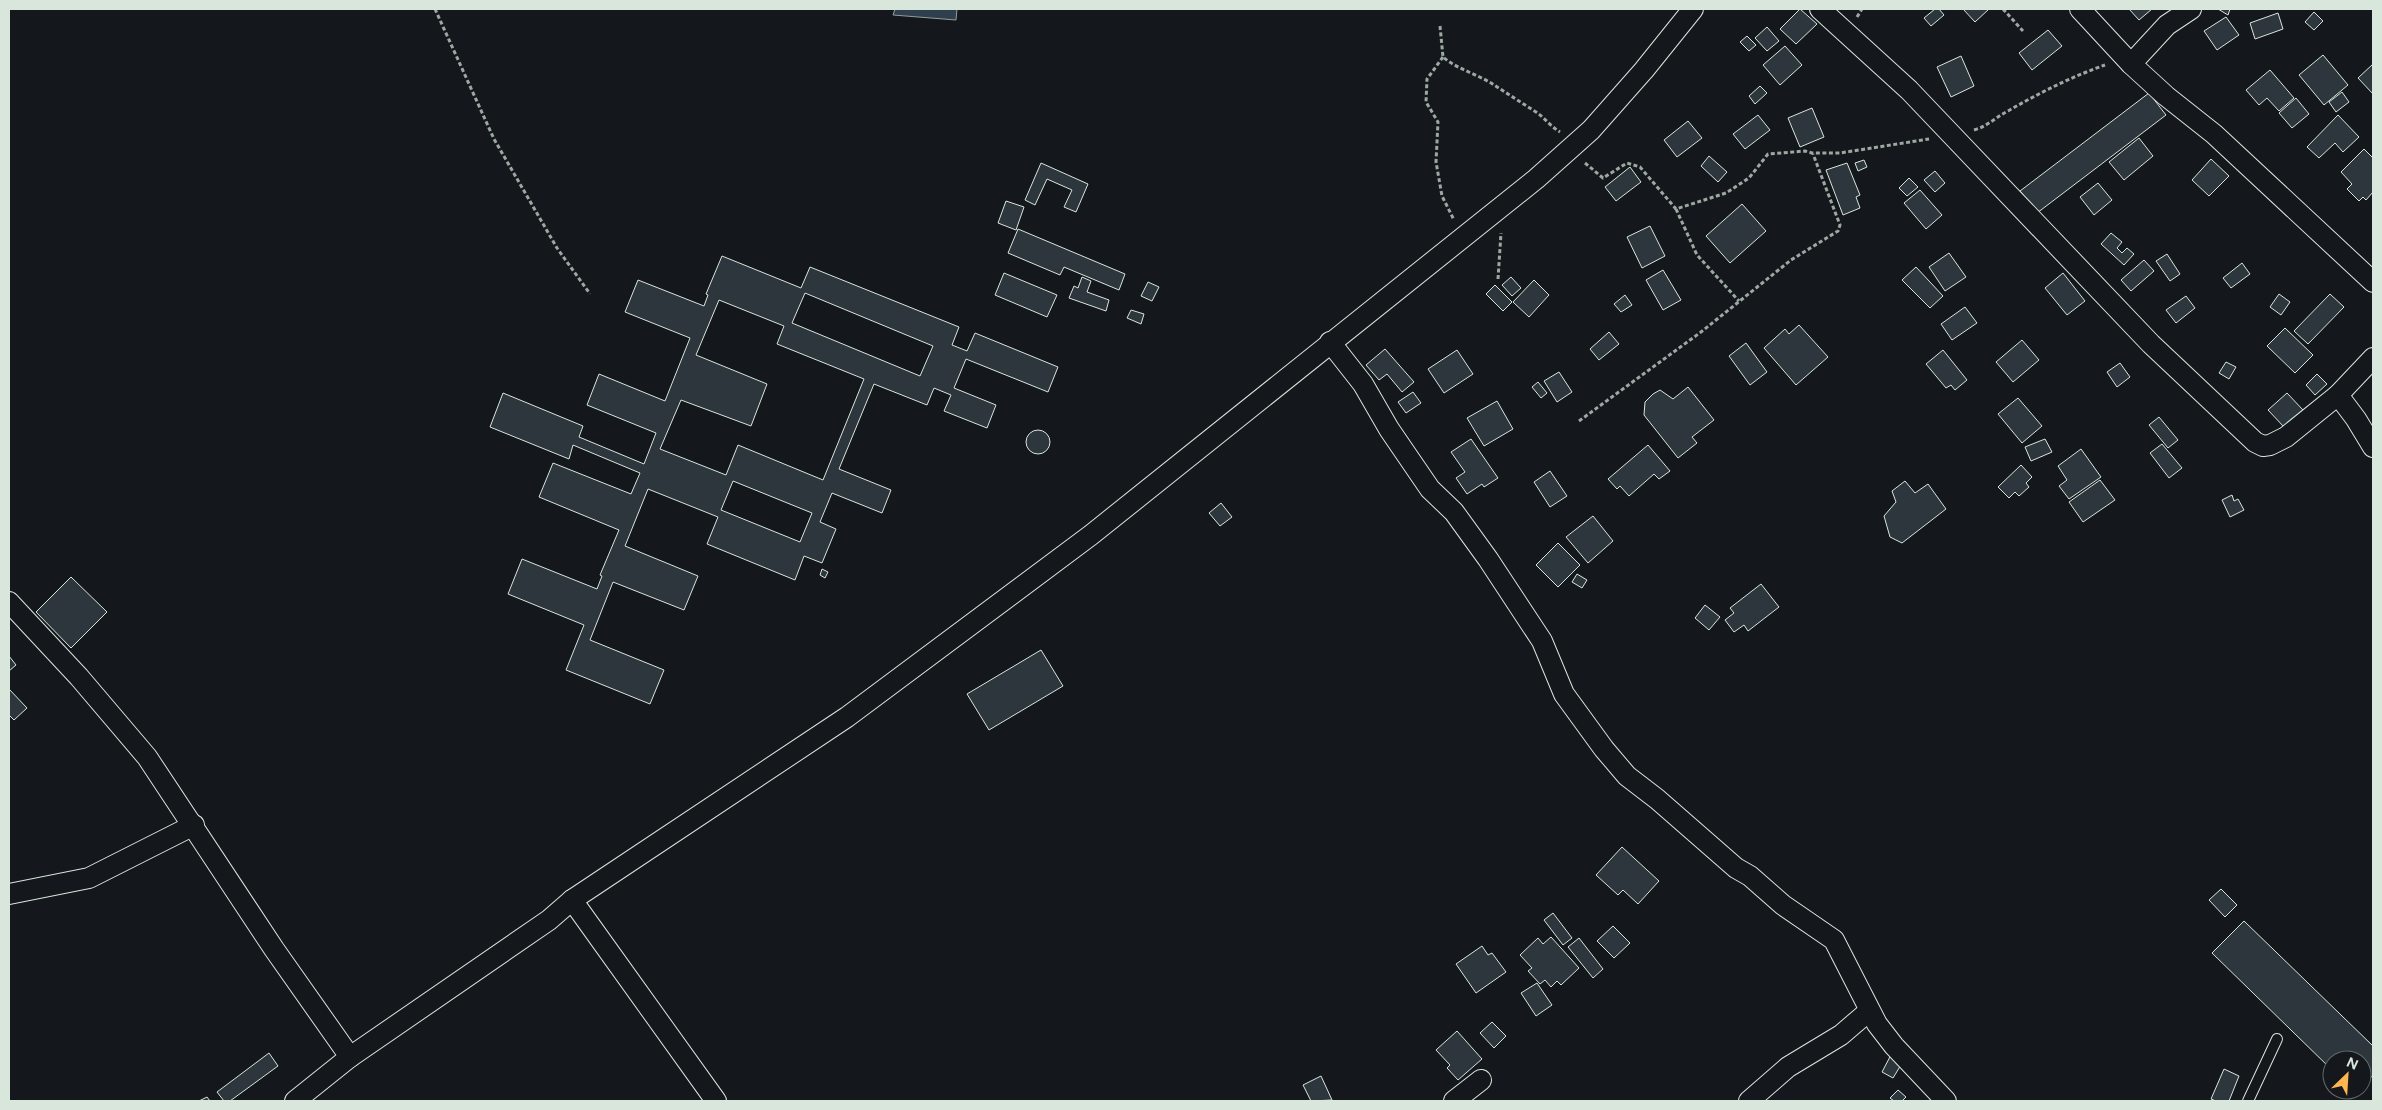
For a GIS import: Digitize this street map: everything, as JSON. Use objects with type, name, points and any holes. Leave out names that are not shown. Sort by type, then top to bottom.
[{"type":"street","points":[[295,1101],[350,1057],[549,920],[572,900],[847,718],[1091,535],[1503,205],[1573,146],[1591,130],[1644,70],[1693,9]]},
{"type":"street","points":[[1820,9],[1909,90],[2150,344],[2255,442],[2263,446],[2270,445],[2286,437],[2338,395],[2373,358]]},
{"type":"street","points":[[2080,9],[2128,61],[2166,96],[2214,134],[2373,282]]},
{"type":"street","points":[[2128,61],[2166,26],[2191,9]]},
{"type":"street","points":[[1330,342],[1363,384],[1372,401],[1430,489],[1454,512],[1488,559],[1542,641],[1564,694],[1604,749],[1627,776],[1657,799],[1736,868],[1750,876],[1783,905],[1834,940],[1876,1024],[1946,1101]]},
{"type":"street","points":[[2338,395],[2356,419],[2373,447]]},
{"type":"street","points":[[9,602],[79,677],[147,757],[194,825],[268,940],[350,1057]]},
{"type":"street","points":[[9,894],[89,878],[194,825]]},
{"type":"street","points":[[572,900],[716,1101]]},
{"type":"street","points":[[1749,1101],[1788,1067],[1841,1035],[1870,1011]]},
{"type":"street","points":[[1454,1101],[1481,1080]]},
{"type":"lane","points":[[2248,1101],[2277,1039]]},
{"type":"path","points":[[435,9],[494,139],[557,248],[590,294]]},
{"type":"path","points":[[2003,9],[2023,31]]},
{"type":"path","points":[[1440,26],[1443,57],[1427,79],[1426,102],[1438,122],[1436,162],[1442,196],[1463,237]]},
{"type":"path","points":[[1443,57],[1451,64],[1493,84],[1509,97],[1538,113],[1603,178],[1627,163],[1640,166],[1676,210],[1697,255],[1739,301]]},
{"type":"path","points":[[1676,210],[1726,193],[1749,178],[1768,154],[1805,151],[1812,153],[1840,153],[1952,136],[1985,127],[2006,112],[2041,93],[2092,70],[2128,61]]},
{"type":"path","points":[[1579,421],[1693,338],[1791,260],[1838,231],[1840,226],[1812,153]]},
{"type":"path","points":[[1498,279],[1503,205]]},
{"type":"water","points":[[895,9],[957,9],[956,20],[893,15]]},
{"type":"building","points":[[1800,9],[1817,24],[1796,44],[1780,29]]},
{"type":"building","points":[[1935,9],[1939,9],[1944,15],[1931,26],[1924,18]]},
{"type":"building","points":[[1963,9],[1989,9],[1975,22]]},
{"type":"building","points":[[2129,9],[2152,9],[2139,20]]},
{"type":"building","points":[[2218,9],[2230,9],[2228,15]]},
{"type":"building","points":[[2314,12],[2323,21],[2314,30],[2305,22]]},
{"type":"building","points":[[2278,13],[2283,29],[2255,39],[2250,23]]},
{"type":"building","points":[[2226,17],[2239,35],[2217,50],[2204,31]]},
{"type":"building","points":[[1767,27],[1779,41],[1767,51],[1755,38]]},
{"type":"building","points":[[2048,30],[2062,46],[2032,70],[2019,53]]},
{"type":"building","points":[[1747,36],[1756,45],[1749,51],[1740,42]]},
{"type":"building","points":[[1785,46],[1802,65],[1780,85],[1763,65]]},
{"type":"building","points":[[2323,55],[2348,85],[2324,105],[2299,75]]},
{"type":"building","points":[[1961,56],[1974,86],[1951,97],[1937,67]]},
{"type":"building","points":[[2373,64],[2373,94],[2358,78]]},
{"type":"building","points":[[2270,70],[2294,98],[2279,111],[2267,98],[2259,105],[2246,90]]},
{"type":"building","points":[[1760,86],[1767,93],[1755,104],[1749,96]]},
{"type":"building","points":[[2342,92],[2349,102],[2336,112],[2329,102]]},
{"type":"building","points":[[2149,93],[2166,115],[2037,213],[2020,191]]},
{"type":"building","points":[[2296,98],[2309,114],[2292,128],[2279,113]]},
{"type":"building","points":[[1812,108],[1824,137],[1800,147],[1788,118]]},
{"type":"building","points":[[1758,115],[1770,130],[1745,149],[1733,134]]},
{"type":"building","points":[[2338,115],[2359,137],[2343,152],[2335,143],[2319,158],[2307,147]]},
{"type":"building","points":[[1688,121],[1702,138],[1677,157],[1664,140]]},
{"type":"building","points":[[2139,138],[2153,156],[2124,180],[2109,162]]},
{"type":"building","points":[[2364,149],[2373,158],[2373,192],[2366,200],[2363,197],[2359,201],[2347,189],[2352,184],[2341,172]]},
{"type":"building","points":[[1709,156],[1727,172],[1718,182],[1701,166]]},
{"type":"building","points":[[2211,159],[2229,176],[2209,196],[2192,180]]},
{"type":"building","points":[[1864,160],[1867,167],[1858,171],[1855,163]]},
{"type":"building","points":[[1041,163],[1088,184],[1076,212],[1064,207],[1072,190],[1047,179],[1035,205],[1025,200]]},
{"type":"building","points":[[1847,163],[1860,195],[1856,197],[1860,208],[1843,215],[1826,170]]},
{"type":"building","points":[[1630,167],[1641,182],[1616,201],[1605,187]]},
{"type":"building","points":[[1935,171],[1945,183],[1935,192],[1924,180]]},
{"type":"building","points":[[1909,178],[1918,187],[1907,196],[1899,188]]},
{"type":"building","points":[[2098,183],[2112,200],[2094,215],[2080,197]]},
{"type":"building","points":[[1920,190],[1942,215],[1926,229],[1904,203]]},
{"type":"building","points":[[1006,201],[1024,207],[1016,230],[998,223]]},
{"type":"building","points":[[1742,204],[1766,231],[1730,263],[1706,236]]},
{"type":"building","points":[[1650,226],[1665,256],[1642,268],[1627,237]]},
{"type":"building","points":[[1018,229],[1125,274],[1119,290],[1064,267],[1060,275],[1008,253]]},
{"type":"building","points":[[2111,233],[2122,242],[2117,248],[2122,253],[2127,248],[2134,254],[2124,265],[2101,244]]},
{"type":"building","points":[[1949,253],[1966,277],[1945,291],[1929,267]]},
{"type":"building","points":[[2167,254],[2180,274],[2170,281],[2156,261]]},
{"type":"building","points":[[722,256],[801,288],[810,267],[959,327],[952,345],[967,351],[975,333],[1058,367],[1048,392],[966,359],[954,388],[996,405],[987,428],[944,411],[951,395],[934,388],[927,405],[874,384],[839,469],[891,490],[882,513],[832,493],[820,522],[836,529],[822,563],[804,556],[795,580],[707,544],[718,517],[648,489],[625,546],[698,576],[684,610],[613,582],[590,640],[664,670],[650,704],[566,670],[584,625],[508,594],[522,559],[597,589],[602,576],[600,575],[619,530],[539,497],[553,463],[631,494],[640,473],[573,445],[569,459],[490,427],[503,393],[583,426],[579,437],[644,464],[656,433],[587,405],[599,374],[665,401],[690,338],[625,312],[638,280],[704,306],[708,295],[706,294]],"holes":[[[805,293],[933,346],[920,376],[792,323]],[[719,300],[784,326],[777,344],[864,379],[823,480],[738,445],[726,475],[660,449],[681,400],[751,426],[767,384],[696,355]],[[733,481],[812,513],[800,542],[721,510]]]},
{"type":"building","points":[[2144,260],[2154,271],[2131,291],[2121,280]]},
{"type":"building","points":[[2242,263],[2250,274],[2231,288],[2223,278]]},
{"type":"building","points":[[1916,267],[1943,296],[1930,308],[1902,280]]},
{"type":"building","points":[[1663,270],[1681,300],[1663,310],[1646,280]]},
{"type":"building","points":[[1004,273],[1057,295],[1047,317],[995,295]]},
{"type":"building","points":[[2063,273],[2085,301],[2067,315],[2045,288]]},
{"type":"building","points":[[1082,277],[1091,281],[1087,292],[1109,300],[1106,311],[1069,298],[1074,286],[1078,288]]},
{"type":"building","points":[[1511,277],[1521,288],[1512,296],[1502,285]]},
{"type":"building","points":[[1534,280],[1549,295],[1529,317],[1513,302]]},
{"type":"building","points":[[1148,282],[1159,287],[1152,301],[1141,296]]},
{"type":"building","points":[[1495,285],[1512,302],[1503,311],[1486,294]]},
{"type":"building","points":[[2279,294],[2290,302],[2281,315],[2270,307]]},
{"type":"building","points":[[2330,294],[2344,307],[2308,344],[2294,331]]},
{"type":"building","points":[[1625,295],[1632,305],[1621,312],[1614,304]]},
{"type":"building","points":[[2186,296],[2195,308],[2176,323],[2166,310]]},
{"type":"building","points":[[1965,307],[1977,323],[1952,340],[1941,324]]},
{"type":"building","points":[[1131,310],[1144,314],[1141,324],[1127,318]]},
{"type":"building","points":[[1799,325],[1828,357],[1796,385],[1764,348],[1785,329],[1789,334]]},
{"type":"building","points":[[2285,328],[2313,355],[2295,373],[2267,346]]},
{"type":"building","points":[[1609,332],[1619,344],[1599,360],[1590,349]]},
{"type":"building","points":[[2022,340],[2039,360],[2013,382],[1996,362]]},
{"type":"building","points":[[1746,343],[1767,372],[1750,385],[1729,356]]},
{"type":"building","points":[[1385,349],[1414,382],[1402,392],[1387,374],[1379,380],[1366,365]]},
{"type":"building","points":[[1457,350],[1473,374],[1444,393],[1428,369]]},
{"type":"building","points":[[1943,350],[1967,380],[1955,390],[1951,385],[1946,388],[1926,364]]},
{"type":"building","points":[[2226,362],[2236,367],[2229,379],[2219,373]]},
{"type":"building","points":[[2120,363],[2130,377],[2117,387],[2107,372]]},
{"type":"building","points":[[1559,372],[1572,392],[1557,402],[1544,381]]},
{"type":"building","points":[[2317,374],[2327,384],[2315,395],[2306,385]]},
{"type":"building","points":[[1538,382],[1547,393],[1541,398],[1532,387]]},
{"type":"building","points":[[1688,387],[1714,420],[1692,437],[1697,443],[1678,458],[1644,415],[1645,402],[1660,390],[1673,399]]},
{"type":"building","points":[[1413,392],[1421,403],[1406,413],[1398,402]]},
{"type":"building","points":[[2287,393],[2303,410],[2284,427],[2268,410]]},
{"type":"building","points":[[2018,398],[2042,426],[2022,443],[1998,414]]},
{"type":"building","points":[[1497,401],[1513,429],[1484,446],[1467,418]]},
{"type":"building","points":[[2159,417],[2178,440],[2168,448],[2149,425]]},
{"type":"building","points":[[1038,430],[1046,434],[1050,442],[1046,450],[1038,454],[1030,450],[1026,442],[1030,434]]},
{"type":"building","points":[[1471,439],[1498,478],[1484,487],[1482,484],[1467,494],[1456,478],[1465,472],[1451,452]]},
{"type":"building","points":[[2045,439],[2052,452],[2031,461],[2025,447]]},
{"type":"building","points":[[2162,444],[2182,468],[2169,478],[2150,453]]},
{"type":"building","points":[[1648,445],[1670,471],[1659,479],[1654,474],[1629,496],[1620,486],[1617,489],[1608,479]]},
{"type":"building","points":[[2081,449],[2101,477],[2069,499],[2059,486],[2067,480],[2058,466]]},
{"type":"building","points":[[2021,465],[2032,477],[2026,483],[2029,487],[2019,496],[2015,492],[2009,498],[1998,487]]},
{"type":"building","points":[[1550,471],[1567,496],[1550,507],[1534,482]]},
{"type":"building","points":[[2100,480],[2115,500],[2083,522],[2069,502]]},
{"type":"building","points":[[1905,481],[1915,493],[1928,484],[1946,509],[1902,543],[1890,537],[1884,516],[1896,502],[1892,491]]},
{"type":"building","points":[[2232,495],[2234,501],[2238,499],[2244,510],[2230,517],[2222,500]]},
{"type":"building","points":[[1221,503],[1232,517],[1220,526],[1209,513]]},
{"type":"building","points":[[1593,516],[1613,541],[1588,563],[1566,537]]},
{"type":"building","points":[[1558,543],[1580,565],[1558,587],[1536,565]]},
{"type":"building","points":[[822,569],[828,572],[825,578],[820,575]]},
{"type":"building","points":[[1577,574],[1587,580],[1582,588],[1572,582]]},
{"type":"building","points":[[71,577],[107,612],[71,648],[36,612]]},
{"type":"building","points":[[1761,584],[1779,607],[1748,631],[1744,625],[1734,632],[1725,620],[1734,613],[1730,608]]},
{"type":"building","points":[[1705,605],[1720,617],[1709,630],[1695,618]]},
{"type":"building","points":[[1041,650],[1063,686],[989,730],[967,694]]},
{"type":"building","points":[[9,656],[16,665],[9,671]]},
{"type":"building","points":[[9,689],[27,708],[14,720],[9,715]]},
{"type":"building","points":[[1622,847],[1659,881],[1638,904],[1623,890],[1618,895],[1596,875]]},
{"type":"building","points":[[2221,889],[2237,905],[2225,917],[2209,900]]},
{"type":"building","points":[[1553,913],[1572,938],[1563,945],[1544,920]]},
{"type":"building","points":[[2244,921],[2373,1046],[2373,1075],[2372,1050],[2322,1050],[2322,1060],[2212,953]]},
{"type":"building","points":[[1613,926],[1630,943],[1614,958],[1597,941]]},
{"type":"building","points":[[1551,937],[1579,968],[1561,985],[1557,981],[1551,987],[1545,980],[1540,984],[1528,971],[1532,968],[1520,955],[1538,938],[1543,944]]},
{"type":"building","points":[[1579,938],[1603,969],[1593,978],[1568,947]]},
{"type":"building","points":[[1482,946],[1488,955],[1492,953],[1506,972],[1476,993],[1456,964]]},
{"type":"building","points":[[1537,983],[1552,1005],[1536,1016],[1521,993]]},
{"type":"building","points":[[1492,1022],[1506,1036],[1494,1048],[1480,1033]]},
{"type":"building","points":[[1457,1031],[1482,1059],[1458,1080],[1447,1068],[1450,1065],[1436,1050]]},
{"type":"building","points":[[269,1053],[278,1066],[230,1101],[224,1101],[217,1092]]},
{"type":"building","points":[[1892,1053],[1904,1060],[1893,1078],[1882,1072]]},
{"type":"building","points":[[2224,1069],[2239,1076],[2229,1101],[2216,1101],[2211,1099]]},
{"type":"building","points":[[1321,1076],[1332,1100],[1311,1101],[1303,1085]]},
{"type":"building","points":[[1898,1090],[1906,1097],[1902,1101],[1894,1101],[1890,1098]]},
{"type":"building","points":[[207,1097],[210,1101],[199,1101]]}]
